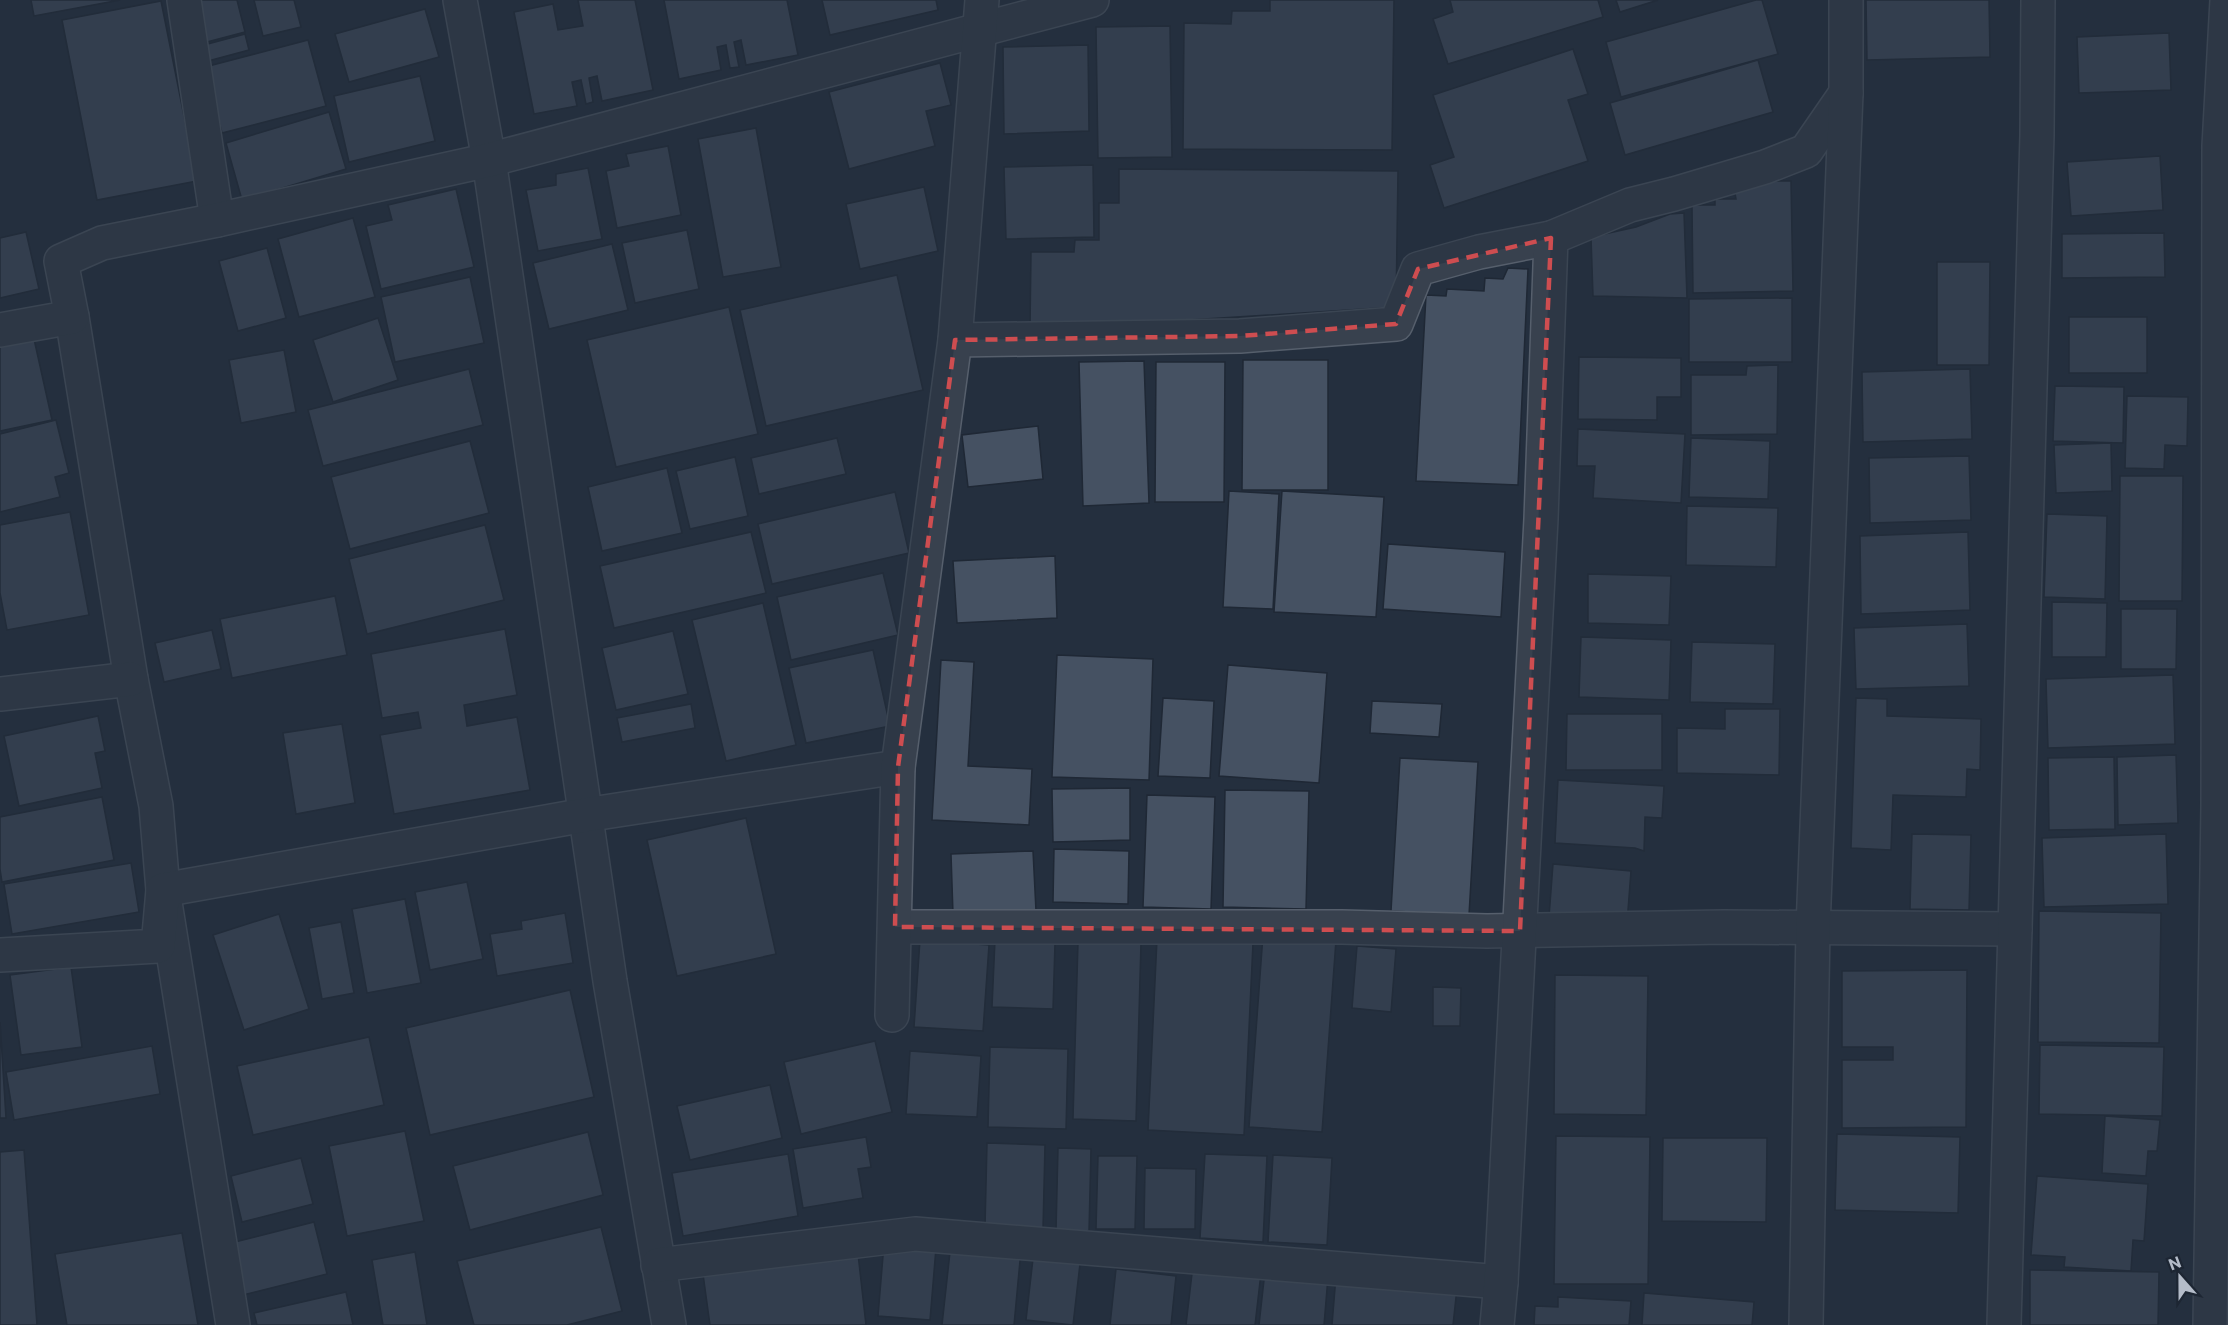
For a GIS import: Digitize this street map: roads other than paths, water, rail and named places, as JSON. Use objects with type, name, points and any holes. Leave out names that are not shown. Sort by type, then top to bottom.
[{"type":"street","points":[[184,0],[217,220]]},
{"type":"street","points":[[460,0],[489,160],[585,815],[669,1325]]},
{"type":"street","points":[[233,1325],[163,890],[156,806],[131,679],[61,261],[102,243],[489,160],[981,14],[1092,0]]},
{"type":"street","points":[[1806,1325],[1813,928],[1846,93],[1846,0]]},
{"type":"street","points":[[2004,1325],[2037,135],[2038,0]]},
{"type":"street","points":[[2211,1325],[2223,446],[2219,146],[2227,0]]},
{"type":"street","points":[[892,1015],[898,767],[955,340],[981,14]]},
{"type":"street","points":[[955,340],[1240,336],[1396,324],[1418,269],[1479,252],[1551,238],[1630,205],[1765,167],[1806,151],[1846,93]]},
{"type":"street","points":[[1497,1325],[1541,519],[1551,238]]},
{"type":"street","points":[[0,330],[72,316]]},
{"type":"street","points":[[0,694],[131,679]]},
{"type":"street","points":[[163,890],[585,815],[898,767]]},
{"type":"street","points":[[0,955],[158,946],[163,890]]},
{"type":"street","points":[[895,927],[1342,927],[1520,931],[1724,927],[2015,929]]},
{"type":"street","points":[[658,1265],[915,1234],[1501,1282]]}]
